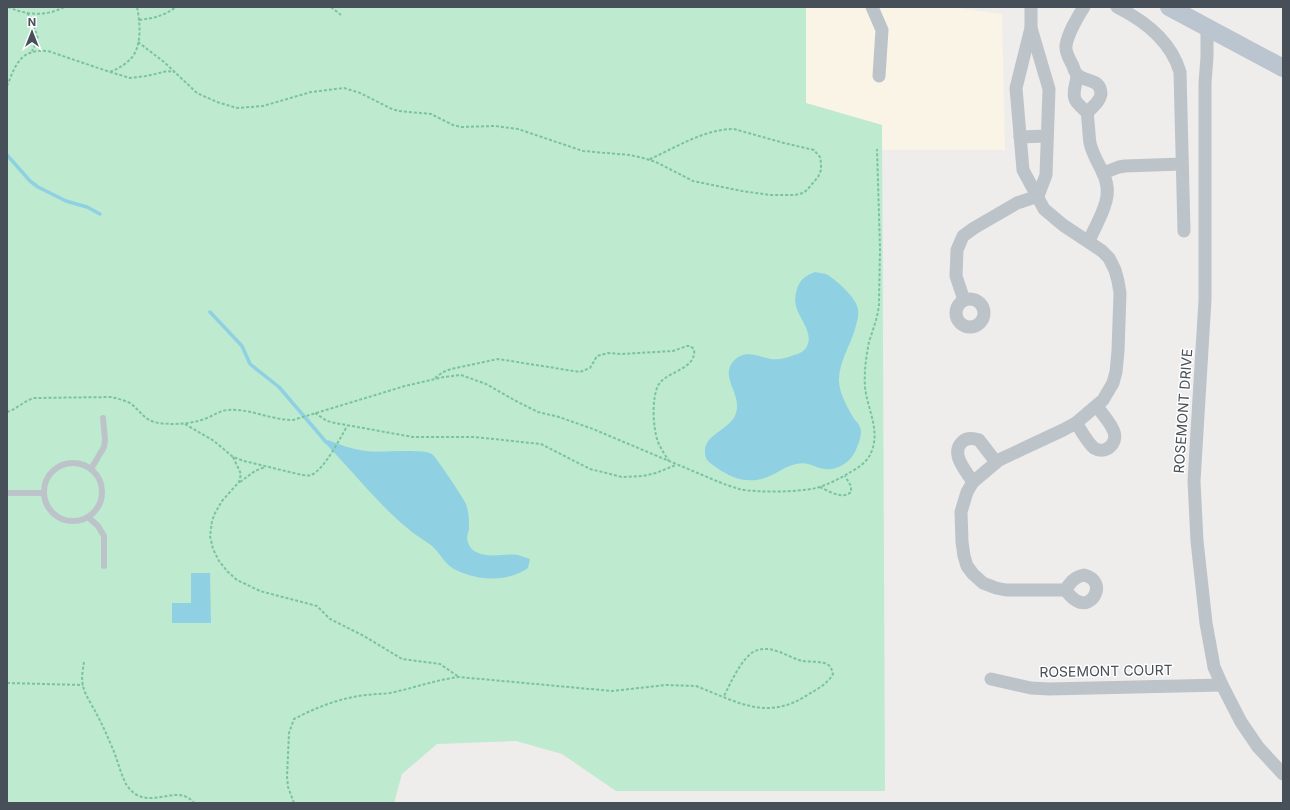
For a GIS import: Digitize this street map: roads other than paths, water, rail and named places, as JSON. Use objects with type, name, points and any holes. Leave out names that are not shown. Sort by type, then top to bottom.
[{"type":"main road","points":[[1169,7],[1283,68]]},
{"type":"street","points":[[872,7],[882,30],[879,76]]},
{"type":"street","points":[[1031,7],[1031,28],[1016,88],[1023,170],[1044,209],[1063,225],[1102,251],[1108,258],[1117,276],[1120,293],[1116,372],[1109,391],[1097,406],[1063,430],[996,462],[973,482],[967,492],[961,512],[962,542],[967,566],[983,583],[1006,590],[1065,590]]},
{"type":"street","points":[[1084,7],[1072,30],[1066,46],[1067,54],[1077,75],[1074,99],[1087,113],[1091,145],[1104,173],[1108,194],[1106,206],[1089,241]]},
{"type":"street","points":[[1117,7],[1141,21],[1153,31],[1166,45],[1178,64],[1181,81],[1184,231]]},
{"type":"street","points":[[1031,28],[1049,89],[1046,175],[1038,196]]},
{"type":"street","name":"ROSEMONT DRIVE","points":[[1207,28],[1205,83],[1205,300],[1194,481],[1197,541],[1206,623],[1214,667],[1241,722],[1258,747],[1283,774]]},
{"type":"street","points":[[1077,75],[1081,78],[1092,80],[1097,83],[1100,90],[1100,98],[1087,113]]},
{"type":"street","points":[[1020,137],[1047,136]]},
{"type":"street","points":[[1104,173],[1119,167],[1182,164]]},
{"type":"street","points":[[964,300],[956,276],[957,250],[963,236],[1017,203],[1038,196]]},
{"type":"street","points":[[1076,422],[1093,447],[1098,450],[1105,450],[1111,446],[1115,437],[1114,431],[1097,406]]},
{"type":"street","points":[[973,482],[957,455],[957,450],[963,440],[969,438],[979,440],[996,462]]},
{"type":"street","name":"ROSEMONT COURT","points":[[991,679],[1031,688],[1049,689],[1222,685]]},
{"type":"lane","points":[[91,469],[104,447],[105,440],[103,418]]},
{"type":"lane","points":[[69,463],[78,463],[91,469],[100,480],[102,494],[98,507],[88,516],[76,521],[59,517],[52,512],[47,505],[44,493],[45,484],[49,475],[60,466],[69,463]]},
{"type":"lane","points":[[7,493],[44,493]]},
{"type":"lane","points":[[88,516],[98,526],[104,536],[104,566]]},
{"type":"water","points":[[815,272],[826,274],[836,281],[845,289],[855,302],[858,309],[857,323],[842,362],[839,382],[845,401],[861,430],[860,440],[853,456],[843,465],[834,469],[825,469],[801,463],[757,480],[743,480],[730,476],[709,462],[705,453],[708,441],[729,424],[736,413],[737,406],[730,381],[729,369],[736,358],[745,354],[777,359],[798,354],[805,349],[809,341],[809,336],[795,303],[798,286],[801,281]]},
{"type":"water","points":[[328,440],[346,447],[366,451],[420,451],[432,454],[450,478],[466,504],[469,523],[467,539],[471,548],[476,552],[486,555],[518,555],[530,559],[528,568],[520,573],[503,578],[475,577],[454,569],[432,546],[414,534],[380,503],[325,443]]},
{"type":"water","points":[[191,573],[210,573],[211,623],[172,623],[172,603],[191,603]]},
{"type":"waterway","points":[[7,155],[30,181],[38,187],[66,201],[87,207],[100,214]]},
{"type":"waterway","points":[[210,312],[242,346],[250,364],[279,387],[326,442]]}]
